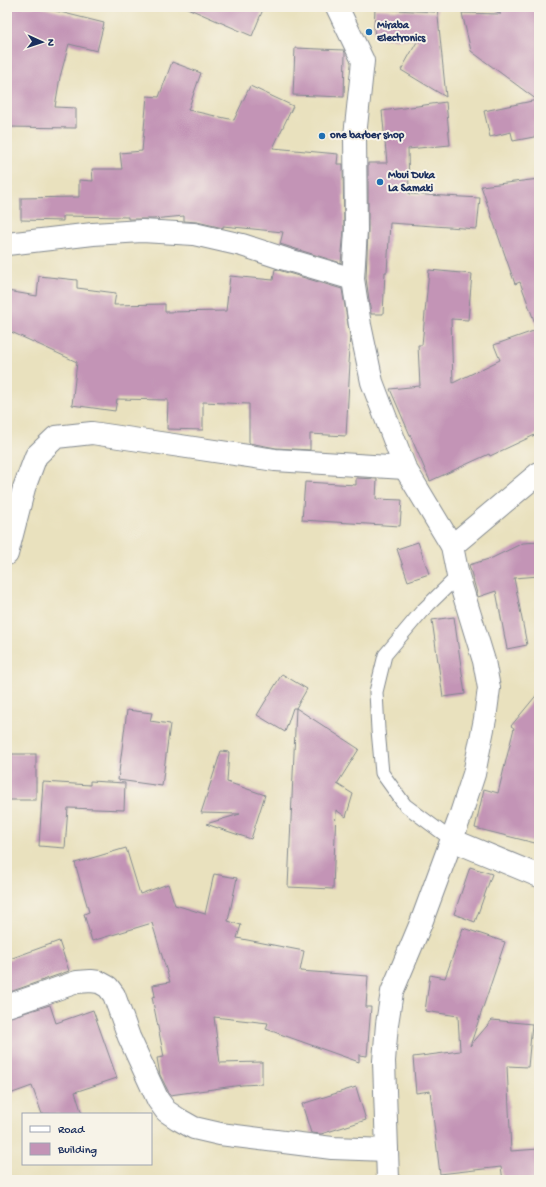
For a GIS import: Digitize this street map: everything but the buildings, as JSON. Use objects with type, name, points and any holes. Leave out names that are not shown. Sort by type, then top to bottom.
[{"type":"street","points":[[337,7],[363,61],[355,136],[356,230],[353,279],[360,325],[372,382],[405,468],[452,546],[458,576],[484,661],[489,688],[485,719],[474,774],[452,840],[421,924],[392,992],[387,1024],[384,1061],[388,1180]]},
{"type":"street","points":[[7,244],[93,234],[142,231],[194,234],[242,245],[353,279]]},
{"type":"street","points":[[7,554],[24,488],[36,456],[56,437],[92,433],[275,460],[405,468]]},
{"type":"street","points":[[452,546],[539,473]]},
{"type":"street","points":[[452,840],[539,876]]},
{"type":"street","points":[[7,1006],[77,982],[99,982],[108,987],[114,995],[130,1037],[158,1100],[166,1111],[178,1119],[194,1128],[220,1134],[332,1148],[387,1150]]},
{"type":"lane","points":[[452,840],[405,805],[382,773],[376,692],[385,655],[422,611],[458,576]]},
{"type":"place","name":"Miraba Electronics","points":[[369,32]]},
{"type":"place","name":"one barber shop","points":[[322,136]]},
{"type":"place","name":"Mbui Duka La Samaki","points":[[380,182]]}]
